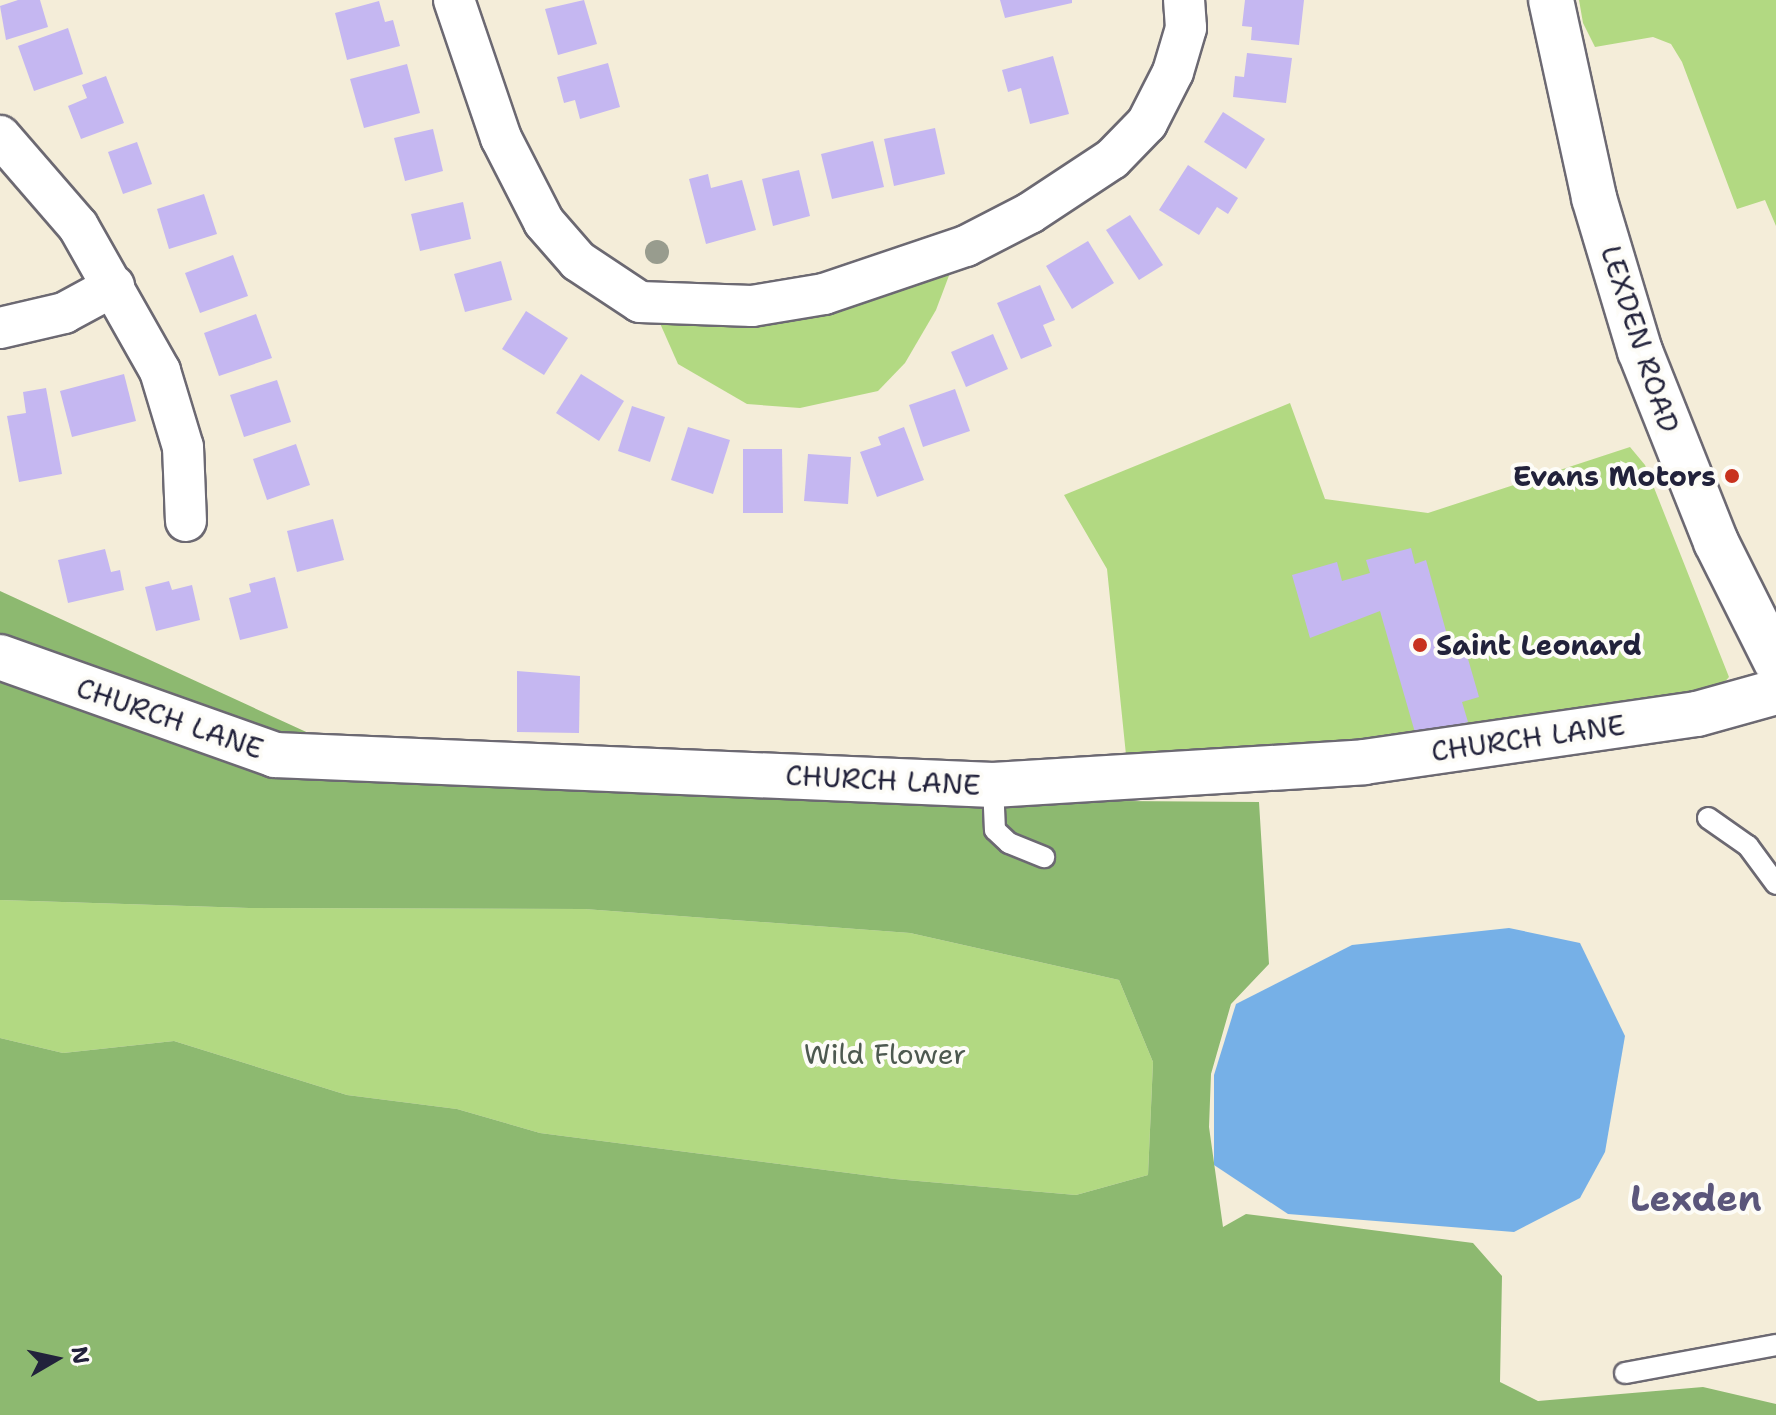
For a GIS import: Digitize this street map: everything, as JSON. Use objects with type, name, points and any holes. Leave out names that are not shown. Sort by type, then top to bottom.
[{"type":"street","points":[[454,0],[501,138],[544,222],[578,261],[640,302],[752,306],[824,294],[966,246],[1030,213],[1112,159],[1147,123],[1173,72],[1186,28],[1184,0]]},
{"type":"street","name":"LEXDEN ROAD","points":[[1551,0],[1594,198],[1640,351],[1716,542],[1776,662]]},
{"type":"street","points":[[0,136],[78,226],[114,286],[165,387],[183,447],[186,521]]},
{"type":"street","points":[[0,328],[64,313],[114,286]]},
{"type":"street","name":"CHURCH LANE","points":[[0,657],[275,755],[993,785],[1364,762],[1697,714],[1776,692]]},
{"type":"lane","points":[[993,785],[995,830],[1009,843],[1044,857]]},
{"type":"lane","points":[[1708,818],[1748,846],[1776,884]]},
{"type":"lane","points":[[1625,1373],[1776,1345]]},
{"type":"green space","points":[[1579,0],[1776,0],[1776,226],[1765,200],[1737,209],[1682,62],[1671,44],[1653,37],[1595,47],[1583,23]]},
{"type":"green space","points":[[953,265],[936,310],[905,363],[878,391],[800,408],[747,404],[678,364],[655,312]]},
{"type":"green space","points":[[1290,403],[1325,499],[1428,513],[1630,447],[1645,465],[1729,677],[1712,696],[1280,750],[1126,755],[1107,569],[1064,495]]},
{"type":"green space","points":[[0,591],[315,736],[837,799],[1259,802],[1269,964],[1231,1004],[1211,1074],[1209,1127],[1223,1227],[1246,1214],[1473,1243],[1502,1276],[1500,1382],[1538,1401],[1703,1387],[1776,1404],[1776,1415],[0,1415],[0,1038],[63,1053],[174,1041],[347,1095],[457,1109],[540,1133],[895,1179],[1076,1195],[1148,1175],[1153,1062],[1119,980],[910,933],[584,909],[249,908],[0,900]]},
{"type":"green space","name":"Wild Flower","points":[[0,900],[249,908],[584,909],[910,933],[1119,980],[1153,1062],[1148,1175],[1076,1195],[895,1179],[540,1133],[457,1109],[347,1095],[174,1041],[63,1053],[0,1038]]},
{"type":"water","points":[[1509,928],[1580,943],[1625,1036],[1605,1152],[1580,1198],[1514,1232],[1288,1214],[1214,1165],[1214,1075],[1236,1004],[1352,945]]},
{"type":"building","points":[[18,0],[40,0],[48,27],[6,40],[0,6]]},
{"type":"building","points":[[584,0],[597,44],[558,55],[545,9]]},
{"type":"building","points":[[1000,0],[1072,0],[1072,3],[1005,18]]},
{"type":"building","points":[[1245,0],[1304,0],[1299,45],[1251,40],[1252,27],[1242,26]]},
{"type":"building","points":[[379,1],[385,22],[393,20],[400,46],[347,60],[335,13]]},
{"type":"building","points":[[68,28],[83,74],[34,91],[18,46]]},
{"type":"building","points":[[1247,53],[1292,58],[1286,103],[1233,97],[1235,76],[1244,77]]},
{"type":"building","points":[[1053,56],[1069,114],[1030,124],[1021,88],[1008,92],[1002,70]]},
{"type":"building","points":[[608,63],[620,107],[580,119],[575,100],[564,103],[557,77]]},
{"type":"building","points":[[407,64],[420,113],[364,128],[350,79]]},
{"type":"building","points":[[106,76],[124,123],[81,139],[68,106],[87,98],[82,85]]},
{"type":"building","points":[[1223,112],[1265,139],[1246,169],[1204,142]]},
{"type":"building","points":[[935,128],[945,174],[894,186],[884,139]]},
{"type":"building","points":[[433,129],[443,171],[405,181],[394,138]]},
{"type":"building","points":[[873,141],[884,187],[832,199],[821,154]]},
{"type":"building","points":[[137,142],[152,184],[123,194],[108,152]]},
{"type":"building","points":[[1188,165],[1238,198],[1228,214],[1217,207],[1199,235],[1159,210]]},
{"type":"building","points":[[799,170],[810,216],[773,226],[762,179]]},
{"type":"building","points":[[708,174],[711,188],[742,180],[756,230],[706,244],[689,179]]},
{"type":"building","points":[[204,194],[217,234],[169,249],[157,209]]},
{"type":"building","points":[[463,202],[471,239],[420,251],[411,214]]},
{"type":"building","points":[[1130,215],[1163,265],[1139,280],[1106,230]]},
{"type":"building","points":[[1088,241],[1114,283],[1072,309],[1046,266]]},
{"type":"building","points":[[233,255],[248,296],[200,313],[185,273]]},
{"type":"building","points":[[501,261],[512,300],[465,312],[454,274]]},
{"type":"building","points":[[1040,285],[1055,320],[1043,325],[1052,346],[1021,359],[997,303]]},
{"type":"building","points":[[526,311],[568,338],[544,375],[502,349]]},
{"type":"building","points":[[256,314],[272,358],[219,376],[204,333]]},
{"type":"building","points":[[993,334],[1008,369],[966,387],[951,352]]},
{"type":"building","points":[[124,374],[136,421],[72,437],[60,391]]},
{"type":"building","points":[[581,374],[624,401],[599,441],[556,413]]},
{"type":"building","points":[[277,380],[291,422],[244,437],[230,395]]},
{"type":"building","points":[[46,388],[62,474],[19,482],[7,416],[26,413],[23,392]]},
{"type":"building","points":[[955,389],[970,431],[923,447],[909,405]]},
{"type":"building","points":[[632,406],[665,417],[650,462],[618,451]]},
{"type":"building","points":[[688,427],[730,440],[713,494],[671,480]]},
{"type":"building","points":[[904,427],[924,480],[877,497],[860,452],[881,445],[878,437]]},
{"type":"building","points":[[296,444],[310,485],[267,500],[253,459]]},
{"type":"building","points":[[743,449],[782,449],[783,513],[743,513]]},
{"type":"building","points":[[808,454],[851,457],[848,504],[804,501]]},
{"type":"building","points":[[333,519],[344,560],[297,572],[287,531]]},
{"type":"building","name":"Saint Leonard","points":[[1411,548],[1415,564],[1426,560],[1453,656],[1466,652],[1479,697],[1462,702],[1468,722],[1416,736],[1380,611],[1310,638],[1292,575],[1337,562],[1342,581],[1370,573],[1366,560]]},
{"type":"building","points":[[105,549],[111,572],[120,570],[124,590],[68,603],[58,560]]},
{"type":"building","points":[[275,577],[288,628],[240,640],[229,598],[251,592],[249,584]]},
{"type":"building","points":[[169,581],[172,590],[192,585],[200,620],[156,631],[145,587]]},
{"type":"building","points":[[517,671],[580,676],[579,733],[517,732]]},
{"type":"place","name":"Evans Motors","points":[[1732,476]]},
{"type":"place","name":"Saint Leonard","points":[[1420,645]]},
{"type":"district","name":"Lexden","points":[[1696,1199]]}]
